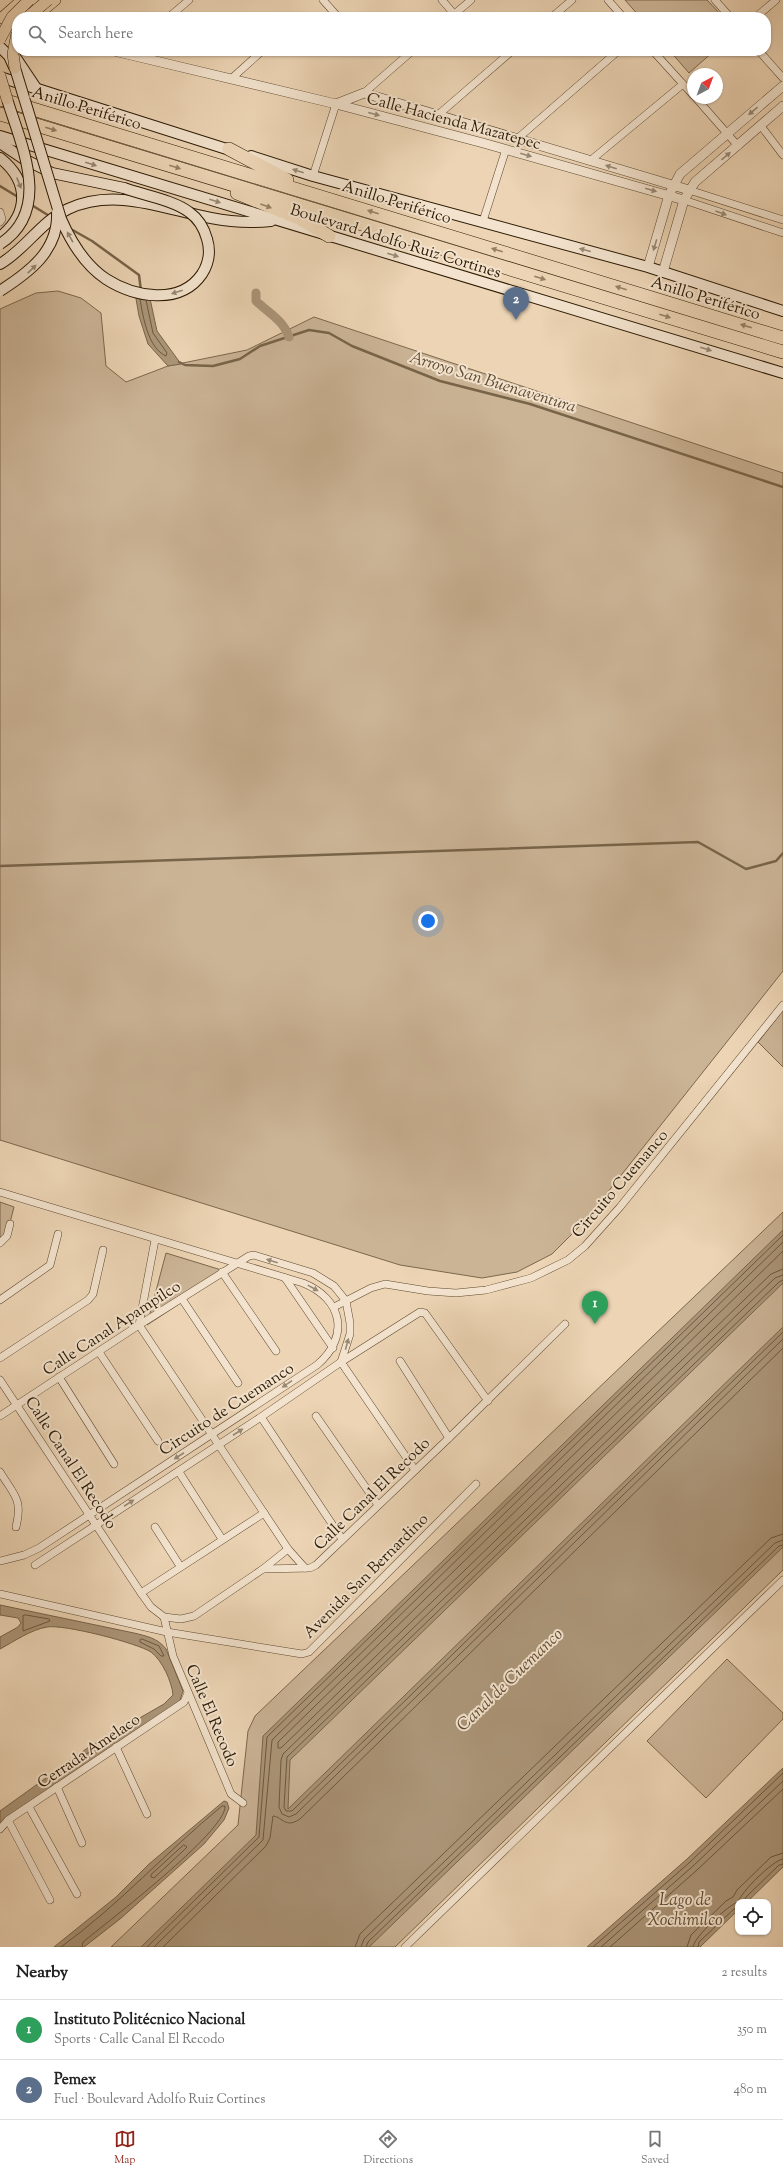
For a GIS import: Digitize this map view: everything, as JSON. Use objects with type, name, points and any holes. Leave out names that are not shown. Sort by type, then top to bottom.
[{"type":"highway","name":"Anillo Periférico","points":[[3,99],[783,338]]},
{"type":"highway","name":"Anillo Periférico","points":[[0,114],[783,352]]},
{"type":"highway","points":[[229,149],[315,194]]},
{"type":"highway","points":[[205,177],[246,197],[299,218],[329,236]]},
{"type":"main road","points":[[1,18],[23,0]]},
{"type":"main road","points":[[17,12],[30,0],[38,10],[55,0]]},
{"type":"main road","points":[[0,39],[12,17]]},
{"type":"main road","points":[[0,47],[9,56],[15,68]]},
{"type":"main road","points":[[0,143],[24,159],[52,173],[124,188],[185,209],[195,216],[203,227],[209,245],[209,256],[202,273],[188,287],[171,294],[144,294],[123,288],[105,278],[90,264],[71,238],[61,219],[56,200],[15,68],[13,56]]},
{"type":"main road","points":[[15,56],[16,60],[36,88]]},
{"type":"main road","points":[[3,99],[0,77],[313,176],[648,267],[783,311]]},
{"type":"main road","points":[[0,85],[3,99],[28,168],[30,194],[25,213],[19,226],[10,237],[0,244]]},
{"type":"main road","name":"Boulevard Adolfo Ruiz Cortines","points":[[0,136],[783,373]]},
{"type":"main road","points":[[0,158],[11,169],[20,184],[22,199],[19,214],[9,230],[0,237]]},
{"type":"main road","points":[[0,291],[31,270],[47,248],[56,224],[56,200]]},
{"type":"main road","points":[[0,264],[20,250],[40,228],[54,217],[75,206],[101,200],[135,201],[223,220],[250,222],[277,220]]},
{"type":"street","points":[[175,12],[189,0]]},
{"type":"street","points":[[323,0],[334,12]]},
{"type":"street","points":[[442,0],[450,12]]},
{"type":"street","points":[[457,12],[471,0]]},
{"type":"street","points":[[558,12],[572,0]]},
{"type":"street","points":[[608,0],[619,12]]},
{"type":"street","points":[[715,0],[726,12]]},
{"type":"street","points":[[762,12],[776,0]]},
{"type":"street","points":[[1,18],[12,21]]},
{"type":"street","points":[[1,18],[7,29],[12,33]]},
{"type":"street","points":[[0,33],[12,36]]},
{"type":"street","name":"Calle Hacienda Mazatepec","points":[[140,56],[336,104],[506,149],[684,200],[783,233]]},
{"type":"street","points":[[230,79],[256,56]]},
{"type":"street","points":[[313,176],[336,104],[364,93],[406,56]]},
{"type":"street","points":[[438,115],[506,56]]},
{"type":"street","points":[[517,139],[612,56]]},
{"type":"street","points":[[658,56],[687,88]]},
{"type":"street","points":[[763,56],[783,78]]},
{"type":"street","points":[[590,161],[683,84]]},
{"type":"street","points":[[648,267],[669,196],[680,174],[783,86]]},
{"type":"street","name":"Calle Hacienda Mazatepec","points":[[364,93],[689,190],[783,220]]},
{"type":"street","points":[[701,104],[738,146]]},
{"type":"street","points":[[663,272],[684,200],[689,190],[706,172],[783,106]]},
{"type":"street","points":[[761,126],[783,155]]},
{"type":"street","points":[[483,143],[487,129]]},
{"type":"street","points":[[483,221],[506,149]]},
{"type":"street","points":[[696,160],[706,172]]},
{"type":"street","points":[[627,183],[630,173]]},
{"type":"street","points":[[736,218],[739,207]]},
{"type":"street","points":[[0,212],[2,219],[0,222]]},
{"type":"street","name":"Circuito Cuemanco","points":[[334,1307],[371,1288],[385,1284],[449,1292],[486,1290],[531,1278],[568,1260],[585,1246],[620,1207],[783,1006]]},
{"type":"street","points":[[0,1192],[155,1240],[304,1283],[319,1290],[334,1307]]},
{"type":"street","points":[[0,1243],[7,1236],[10,1224]]},
{"type":"street","points":[[0,1300],[50,1265],[58,1234]]},
{"type":"street","points":[[155,1240],[139,1325],[213,1434],[288,1549],[305,1568]]},
{"type":"street","points":[[0,1358],[88,1300],[93,1294],[103,1250]]},
{"type":"street","points":[[236,1263],[254,1255],[313,1273],[334,1286],[346,1301],[350,1323],[350,1334],[341,1362],[415,1470]]},
{"type":"street","name":"Calle Canal Apampilco","points":[[0,1416],[236,1263]]},
{"type":"street","points":[[222,1272],[276,1351]]},
{"type":"street","points":[[285,1278],[332,1348]]},
{"type":"street","points":[[182,1299],[238,1383]]},
{"type":"street","name":"Circuito de Cuemanco","points":[[0,1560],[24,1555],[39,1548],[317,1365],[332,1348],[338,1334],[337,1314],[334,1307]]},
{"type":"street","name":"Circuito de Cuemanco","points":[[35,1565],[96,1524],[179,1472],[341,1362],[420,1312],[426,1313],[488,1401]]},
{"type":"street","name":"Calle Canal El Recodo","points":[[263,1569],[305,1568],[316,1565],[488,1401],[565,1324]]},
{"type":"street","points":[[99,1352],[158,1441]]},
{"type":"street","points":[[400,1361],[449,1438]]},
{"type":"street","points":[[59,1377],[114,1464]]},
{"type":"street","name":"Calle Canal El Recodo","points":[[0,1380],[141,1592],[152,1607],[164,1617]]},
{"type":"street","points":[[316,1416],[378,1505]]},
{"type":"street","points":[[261,1417],[342,1539]]},
{"type":"street","points":[[0,1472],[18,1502],[20,1512],[16,1526]]},
{"type":"street","points":[[179,1472],[222,1538]]},
{"type":"street","name":"Avenida San Bernardino","points":[[0,1594],[167,1632],[294,1653],[309,1652],[476,1484]]},
{"type":"street","points":[[141,1592],[222,1538],[264,1513]]},
{"type":"street","points":[[155,1527],[180,1566]]},
{"type":"street","points":[[167,1632],[164,1617],[181,1619],[194,1616],[263,1569],[288,1549]]},
{"type":"street","points":[[405,1947],[783,1580]]},
{"type":"street","name":"Calle El Recodo","points":[[167,1632],[173,1656],[231,1794],[243,1803]]},
{"type":"street","name":"Cerrada Amelaco","points":[[0,1829],[8,1820],[182,1704],[188,1693]]},
{"type":"street","points":[[116,1747],[147,1814]]},
{"type":"street","points":[[57,1787],[82,1843]]},
{"type":"street","points":[[29,1807],[77,1894]]},
{"type":"street","points":[[8,1820],[50,1900]]},
{"type":"shaded area","points":[[625,0],[707,0],[718,12],[636,12]]},
{"type":"shaded area","points":[[674,56],[708,56],[695,68],[687,68],[687,71]]},
{"type":"shaded area","points":[[58,291],[81,298],[101,313],[106,366],[126,382],[168,366],[247,350],[314,317],[783,473],[783,971],[584,1222],[552,1254],[517,1272],[482,1278],[400,1265],[0,1140],[0,309],[36,293]]},
{"type":"shaded area","points":[[783,1010],[783,1067],[758,1042]]},
{"type":"shaded area","points":[[0,1202],[14,1207],[6,1238],[0,1242]]},
{"type":"shaded area","points":[[783,1212],[783,1570],[395,1947],[111,1947],[238,1825],[248,1731],[255,1716]]},
{"type":"shaded area","points":[[166,1253],[228,1272],[147,1325]]},
{"type":"shaded area","points":[[727,1659],[783,1713],[783,1719],[706,1798],[647,1741]]},
{"type":"water","points":[[135,293],[149,294],[157,331],[181,364],[168,366],[148,344],[139,316]]},
{"type":"water","name":"Canal de Cuemanco","points":[[783,1230],[783,1283],[290,1760],[288,1809],[783,1327],[783,1547],[369,1947],[141,1947],[256,1835],[263,1736]]},
{"type":"water","points":[[0,1605],[152,1638],[163,1645],[166,1649],[183,1691],[180,1700],[172,1708],[0,1826],[0,1811],[89,1747],[164,1704],[173,1695],[171,1684],[166,1672],[159,1660],[151,1652],[131,1644],[100,1635],[68,1628],[47,1627],[29,1633],[0,1649],[0,1637],[18,1627],[21,1623],[18,1618],[0,1615]]},
{"type":"water","name":"Lago de Xochimilco","points":[[783,1768],[783,1867],[750,1899],[735,1899],[735,1913],[700,1947],[587,1947],[687,1859]]},
{"type":"water","points":[[224,1801],[227,1802],[229,1808],[224,1820],[204,1844],[120,1919],[84,1947],[54,1947],[116,1897],[149,1864]]},
{"type":"waterway","name":"Arroyo San Buenaventura","points":[[0,186],[18,197]]},
{"type":"waterway","name":"Arroyo San Buenaventura","points":[[30,204],[51,217]]},
{"type":"waterway","name":"Arroyo San Buenaventura","points":[[69,228],[92,241],[139,275],[141,291]]},
{"type":"waterway","points":[[256,293],[256,301],[279,321],[289,337]]},
{"type":"waterway","name":"Arroyo San Buenaventura","points":[[179,362],[185,365],[213,366],[240,359],[260,346],[309,330],[329,333],[352,346],[440,381],[530,404],[783,487]]},
{"type":"waterway","points":[[0,866],[698,842],[746,869],[776,861],[783,853]]},
{"type":"place","name":"Pemex","points":[[516,320]]},
{"type":"place","name":"Instituto Politécnico Nacional","points":[[595,1324]]}]
